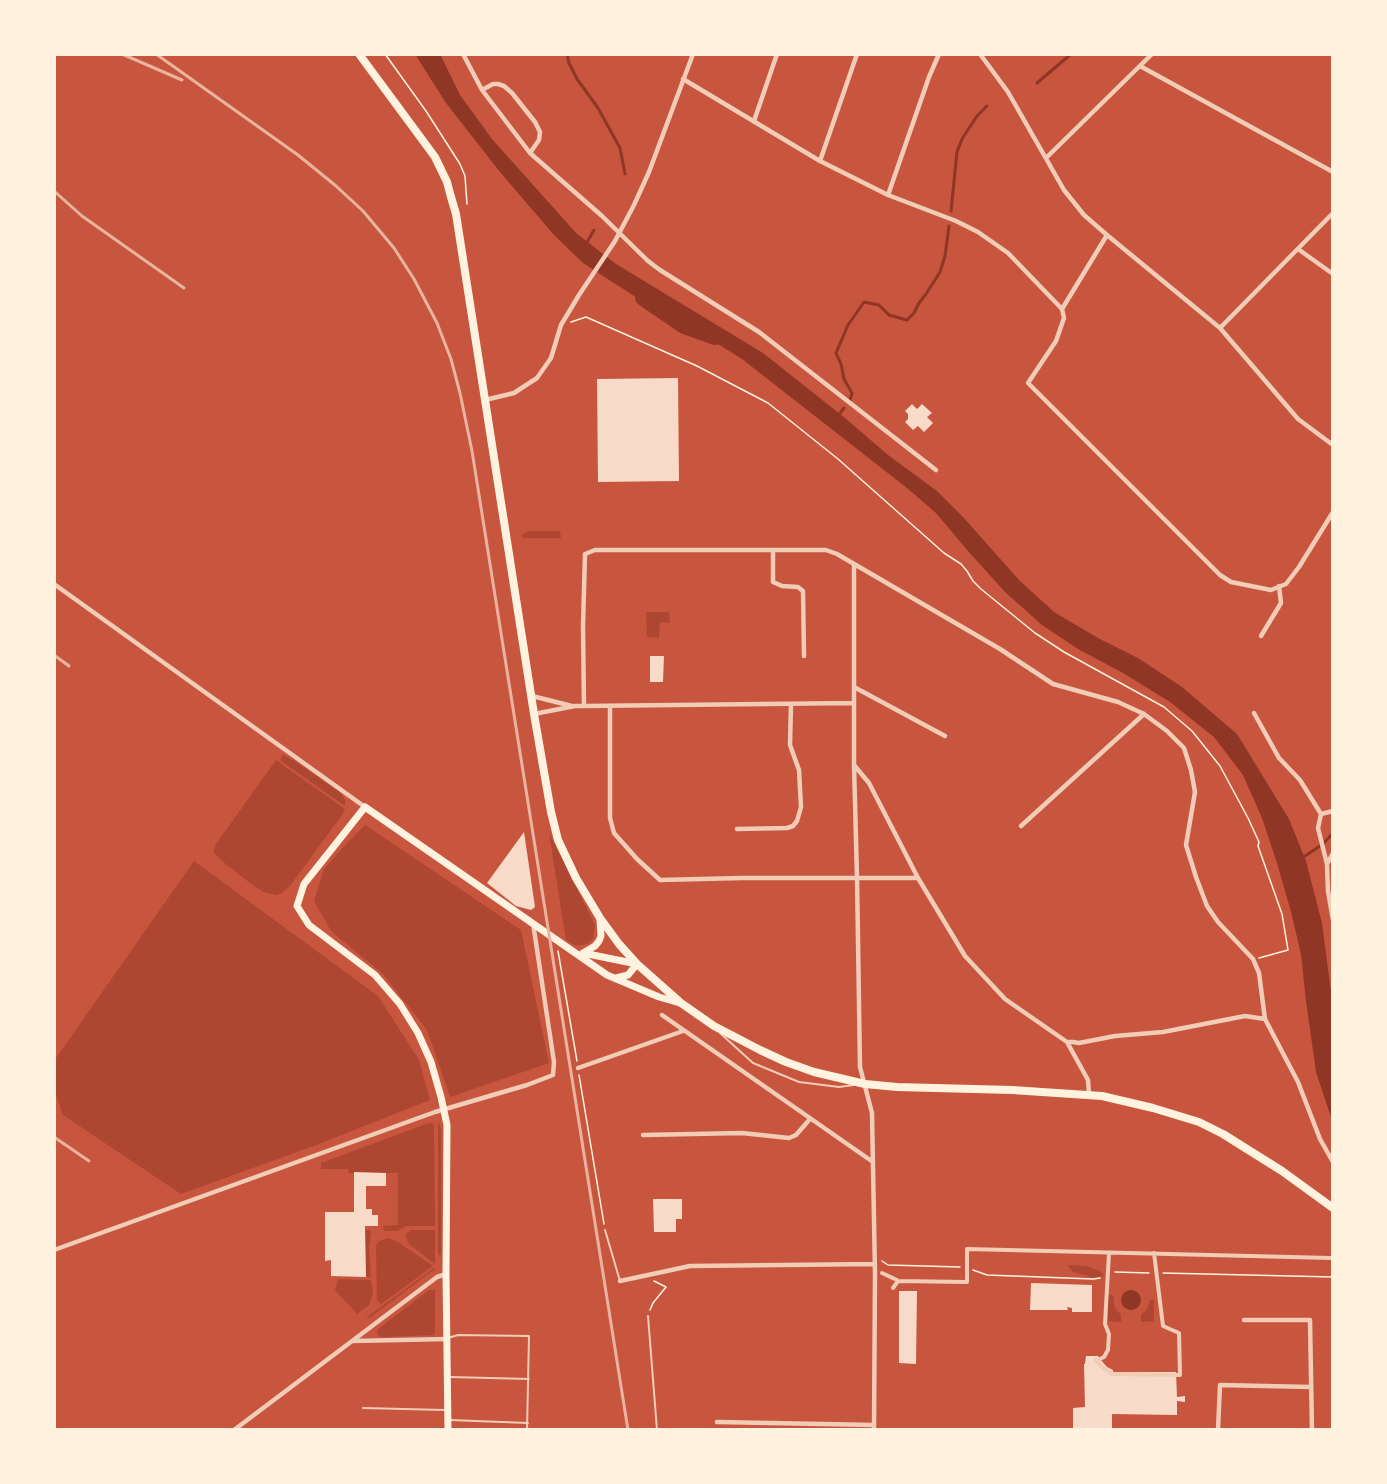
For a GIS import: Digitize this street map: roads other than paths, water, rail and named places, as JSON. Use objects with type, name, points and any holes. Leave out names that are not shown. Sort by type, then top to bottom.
[{"type":"main road","points":[[359,54],[435,157],[447,182],[456,214],[546,792],[558,840],[576,878],[619,944],[637,964],[681,1003],[714,1026],[786,1062],[814,1072],[865,1084],[1089,1095],[1133,1103],[1199,1122],[1223,1134],[1263,1158],[1333,1208]]},
{"type":"main road","points":[[448,1430],[447,1125],[444,1109],[431,1062],[418,1033],[400,1004],[375,975],[309,925],[297,906],[304,884],[365,807],[579,953],[607,975],[659,997],[681,1003]]},
{"type":"main road","points":[[579,953],[595,946],[599,941],[600,918]]},
{"type":"main road","points":[[579,953],[637,964]]},
{"type":"main road","points":[[616,978],[628,975],[637,964]]},
{"type":"street","points":[[463,54],[482,90],[530,153],[654,266],[759,332],[936,470]]},
{"type":"street","points":[[485,400],[514,393],[537,378],[551,358],[561,325],[620,233],[649,172],[693,54]]},
{"type":"street","points":[[754,121],[777,54]]},
{"type":"street","points":[[820,161],[857,54]]},
{"type":"street","points":[[888,195],[928,77],[939,54]]},
{"type":"street","points":[[980,54],[1008,92],[1064,190],[1084,215],[1220,328],[1298,418],[1333,445]]},
{"type":"street","points":[[1046,158],[1152,54]]},
{"type":"street","points":[[1140,66],[1333,172]]},
{"type":"street","points":[[683,79],[820,161],[888,195],[956,221],[978,232],[1008,253],[1062,309],[1064,318],[1056,341],[1028,383],[1220,575],[1231,582],[1271,590],[1286,584],[1333,512]]},
{"type":"street","points":[[482,90],[493,84],[504,86],[535,122],[540,132],[539,140],[530,153]]},
{"type":"street","points":[[1220,328],[1333,213]]},
{"type":"street","points":[[1062,309],[1107,235]]},
{"type":"street","points":[[1298,249],[1333,274]]},
{"type":"street","points":[[584,706],[585,554],[595,550],[826,550],[837,554],[943,615],[1053,684],[1118,702],[1144,714],[1167,730],[1184,748],[1195,792],[1186,845],[1207,906],[1218,922],[1254,959],[1259,973],[1265,1019],[1298,1082],[1320,1139],[1333,1162]]},
{"type":"street","points":[[774,550],[773,582],[782,586],[798,586],[803,591],[804,656]]},
{"type":"street","points":[[717,1422],[874,1428],[875,1264],[872,1113],[860,1067],[854,765],[854,564]]},
{"type":"street","points":[[854,575],[865,570]]},
{"type":"street","points":[[54,584],[365,807]]},
{"type":"street","points":[[1260,636],[1281,603],[1279,586]]},
{"type":"street","points":[[854,687],[945,736]]},
{"type":"street","points":[[532,696],[575,706]]},
{"type":"street","points":[[534,714],[575,706],[854,703]]},
{"type":"street","points":[[737,829],[787,828],[793,826],[797,821],[801,807],[799,770],[790,746],[791,704]]},
{"type":"street","points":[[610,706],[610,818],[614,833],[660,880],[918,878]]},
{"type":"street","points":[[1254,713],[1280,758],[1300,780],[1321,814],[1318,828],[1327,864],[1328,891],[1333,920]]},
{"type":"street","points":[[1021,826],[1144,714]]},
{"type":"street","points":[[854,765],[869,783],[918,878],[965,956],[1005,999],[1067,1042],[1088,1080],[1089,1095]]},
{"type":"street","points":[[1321,814],[1333,811]]},
{"type":"street","points":[[1327,864],[1333,853]]},
{"type":"street","points":[[54,1250],[444,1109],[527,1085],[553,1075],[554,1062],[533,923]]},
{"type":"street","points":[[662,1015],[873,1162]]},
{"type":"street","points":[[1067,1042],[1079,1043],[1115,1036],[1163,1032],[1245,1016],[1265,1019]]},
{"type":"street","points":[[578,1068],[683,1031]]},
{"type":"street","points":[[644,1135],[742,1133],[789,1138],[796,1135],[810,1119]]},
{"type":"street","points":[[882,1273],[898,1281],[967,1282],[967,1249],[1332,1258]]},
{"type":"street","points":[[1109,1253],[1105,1324],[1109,1334],[1108,1350],[1104,1357],[1098,1360],[1103,1368],[1112,1374],[1180,1375],[1179,1332],[1163,1326],[1154,1253]]},
{"type":"street","points":[[620,1281],[690,1266],[875,1264]]},
{"type":"street","points":[[234,1430],[437,1277],[446,1274]]},
{"type":"street","points":[[893,1288],[898,1281]]},
{"type":"street","points":[[1244,1320],[1310,1320],[1312,1430]]},
{"type":"street","points":[[353,1341],[447,1339]]},
{"type":"street","points":[[1218,1430],[1220,1385],[1311,1387]]},
{"type":"lane","points":[[714,1026],[728,1042],[753,1063],[799,1083],[839,1087],[865,1084]]},
{"type":"lane","points":[[605,1230],[620,1281]]},
{"type":"lane","points":[[648,1316],[657,1430]]},
{"type":"lane","points":[[447,1339],[458,1335],[530,1335],[527,1430]]},
{"type":"lane","points":[[447,1377],[528,1379]]},
{"type":"lane","points":[[363,1408],[448,1410]]},
{"type":"lane","points":[[448,1420],[528,1423]]},
{"type":"waterway","points":[[567,54],[577,79],[598,108],[620,148],[625,174]]},
{"type":"waterway","points":[[1037,83],[1071,54]]},
{"type":"waterway","points":[[951,211],[957,152],[962,139],[977,116],[987,106]]},
{"type":"waterway","points":[[850,400],[852,393],[844,379],[836,353],[848,325],[864,302],[879,305],[889,315],[907,320],[914,313],[940,272],[945,256],[949,226]]},
{"type":"waterway","points":[[586,244],[594,230]]},
{"type":"waterway","points":[[643,298],[684,326],[715,337]]},
{"type":"waterway","points":[[838,416],[844,408]]},
{"type":"waterway","points":[[1302,858],[1323,844],[1333,833]]},
{"type":"railway","points":[[122,54],[182,80]]},
{"type":"railway","points":[[156,54],[298,155],[363,211],[394,248],[414,279],[437,323],[451,359],[472,451],[628,1430]]},
{"type":"railway","points":[[54,191],[82,216],[184,288]]},
{"type":"railway","points":[[54,655],[69,666]]},
{"type":"railway","points":[[54,1137],[89,1161]]}]
